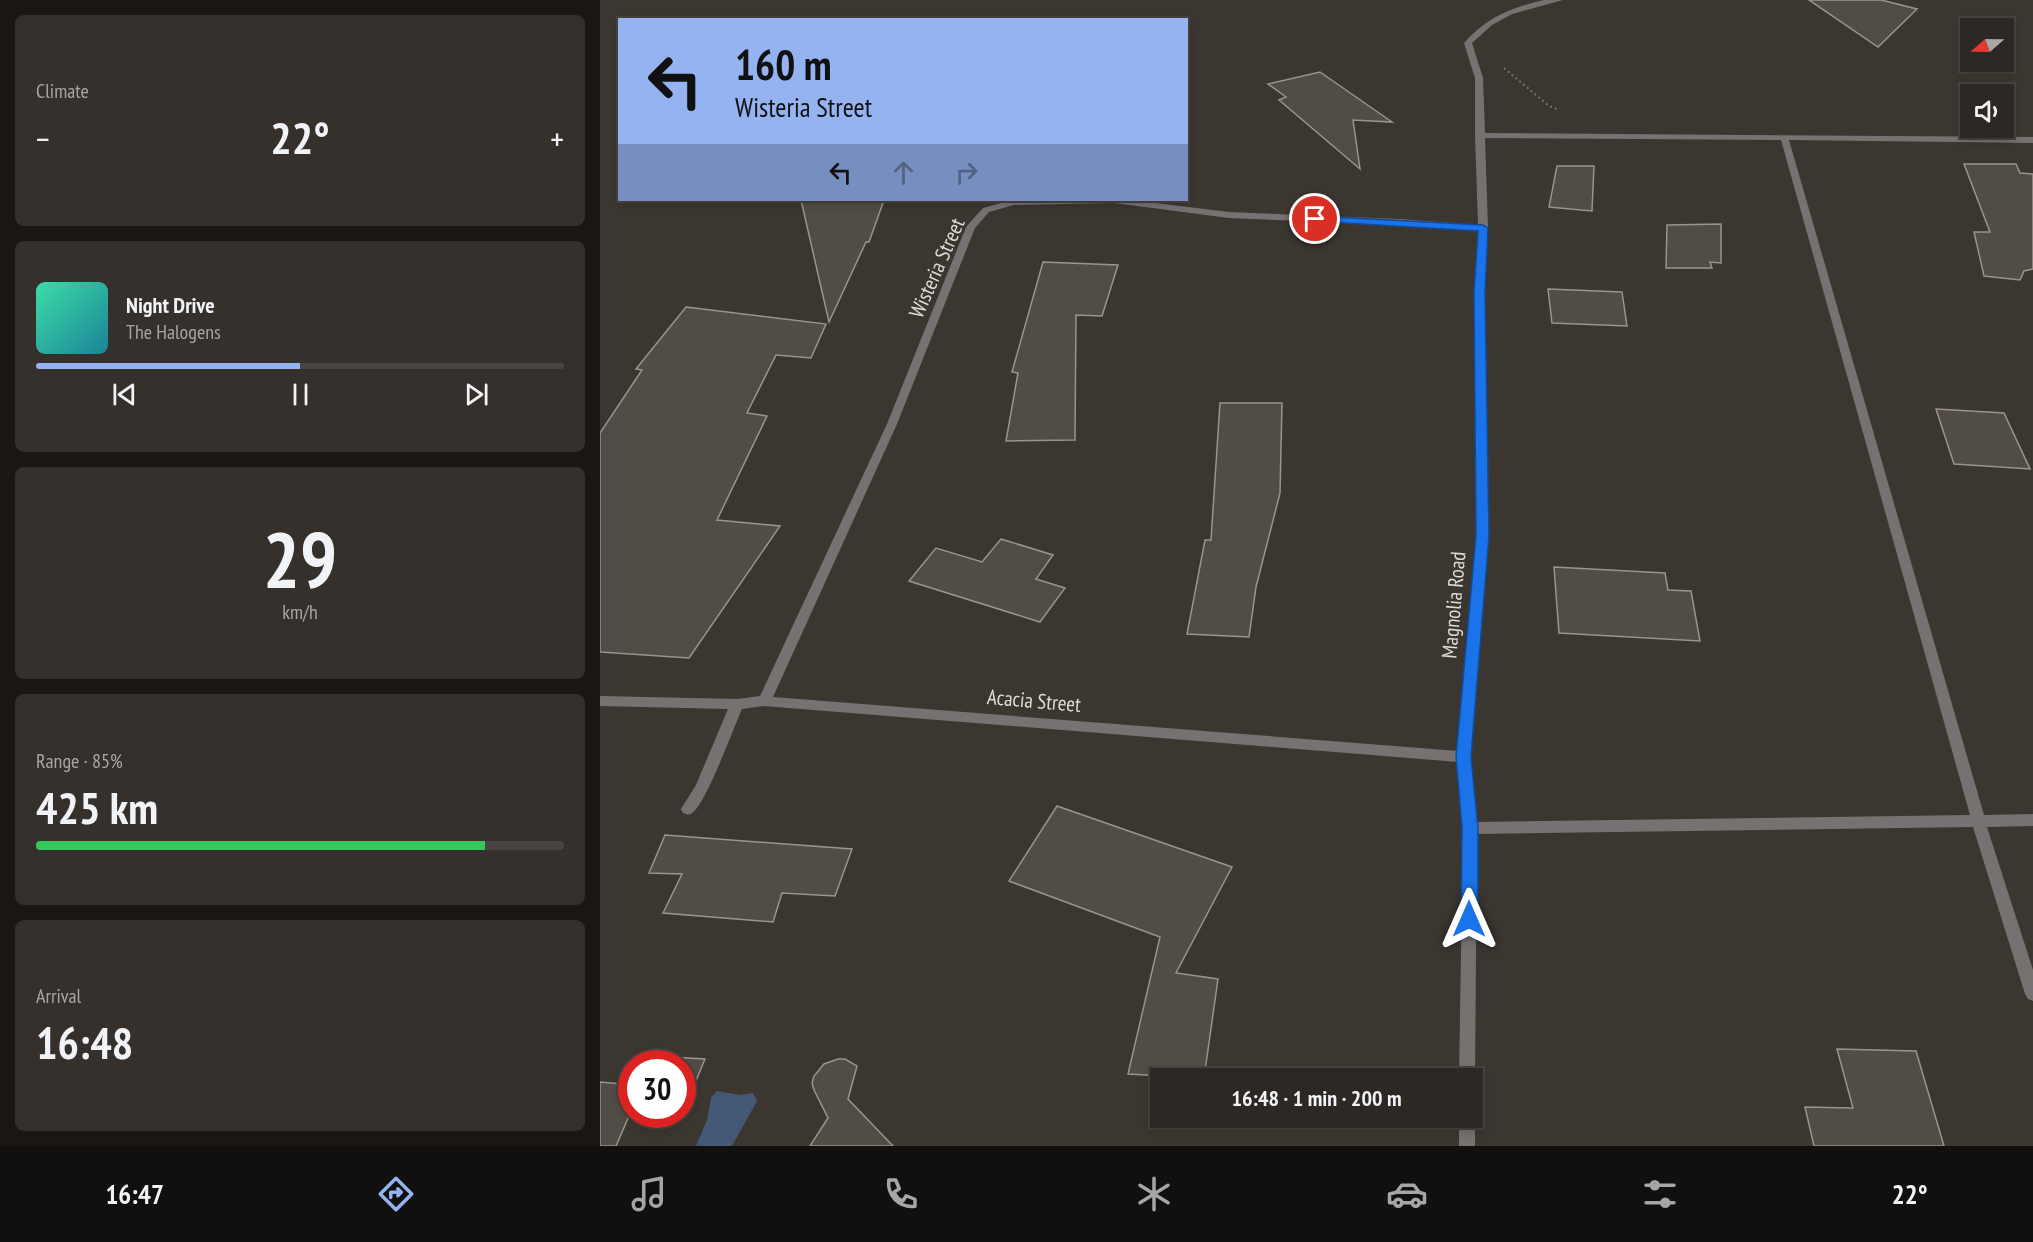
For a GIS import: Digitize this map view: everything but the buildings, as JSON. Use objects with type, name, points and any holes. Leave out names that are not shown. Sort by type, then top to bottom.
[{"type":"street","points":[[1469,45],[1487,23],[1519,6],[1559,0]]},
{"type":"street","name":"Magnolia Road","points":[[1467,1068],[1470,828],[1464,757],[1482,536],[1480,293],[1483,228],[1479,78],[1469,45]]},
{"type":"street","points":[[1479,135],[1785,140],[2033,140]]},
{"type":"street","points":[[1785,140],[1978,820],[2033,994]]},
{"type":"street","name":"Wisteria Street","points":[[764,701],[892,424],[971,227],[986,210],[1013,202],[1064,201]]},
{"type":"street","name":"Wisteria Street","points":[[1121,201],[1229,216],[1400,222],[1483,228]]},
{"type":"street","name":"Acacia Street","points":[[600,701],[737,704],[764,701],[1464,757]]},
{"type":"street","points":[[688,809],[702,787],[737,704]]},
{"type":"street","points":[[1470,828],[2033,820]]},
{"type":"street","points":[[1467,1128],[1467,1146]]},
{"type":"path","points":[[1469,45],[1483,48],[1515,80],[1549,106],[1560,110]]},
{"type":"water","points":[[717,1091],[740,1095],[753,1093],[757,1101],[732,1146],[696,1146],[707,1120],[711,1098]]},
{"type":"route","points":[[1315,219],[1483,228],[1480,293],[1482,536],[1464,757],[1470,828],[1469,919]]}]
